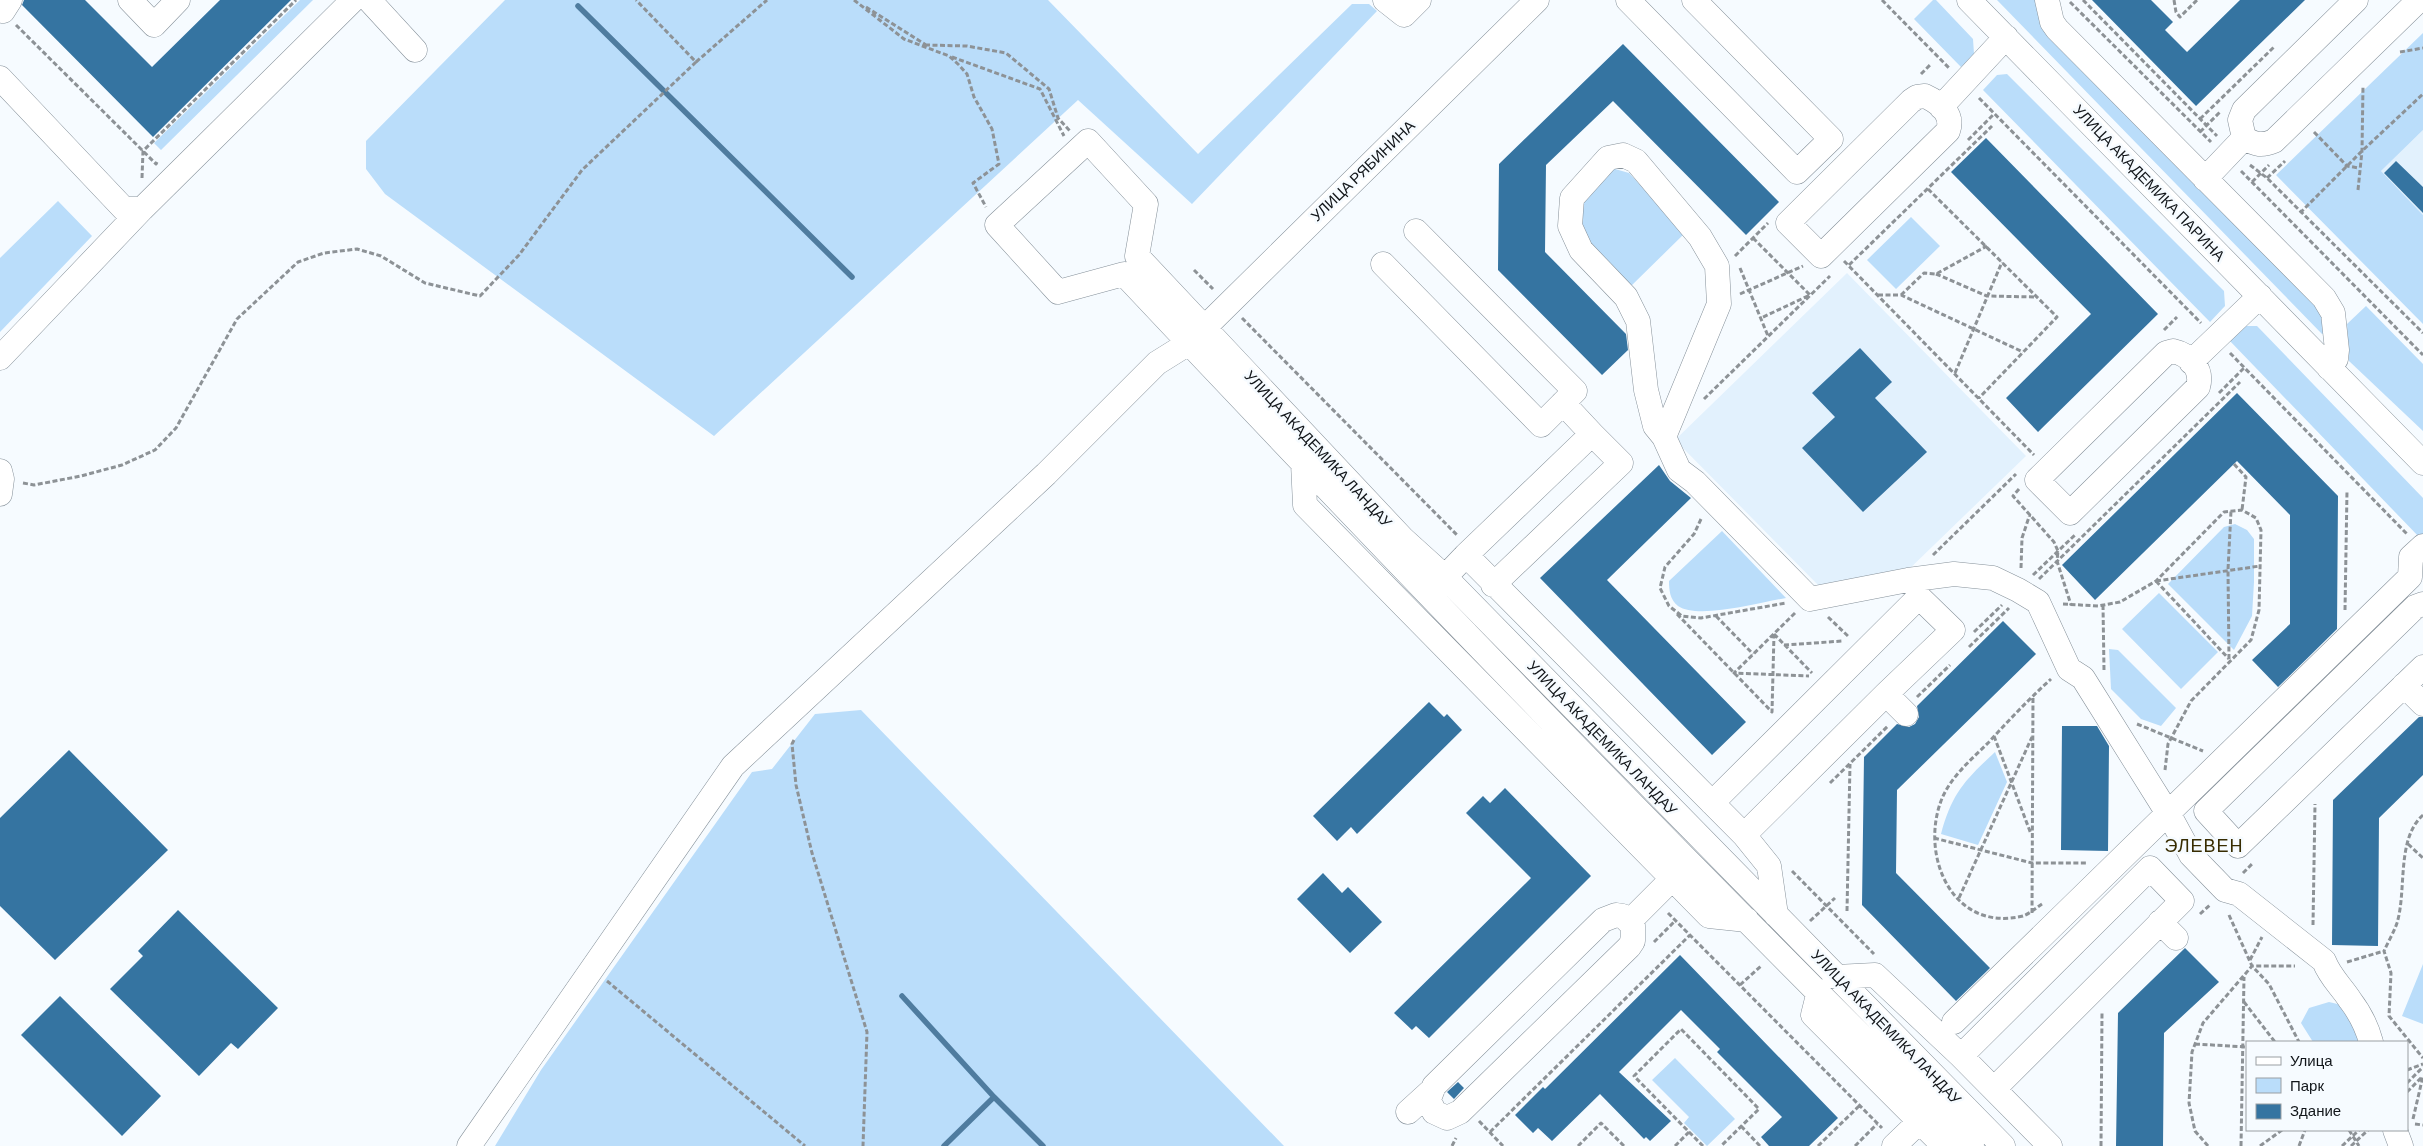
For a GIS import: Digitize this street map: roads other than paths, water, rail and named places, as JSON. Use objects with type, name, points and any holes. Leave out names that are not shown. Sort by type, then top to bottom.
[{"type":"street","points":[[130,0],[154,25],[178,0]]},
{"type":"street","points":[[0,358],[142,209],[354,0]]},
{"type":"street","points":[[369,0],[415,50]]},
{"type":"street","points":[[1385,0],[1404,15],[1419,0]]},
{"type":"street","name":"УЛИЦА РЯБИНИНА","points":[[469,1146],[733,766],[1046,474],[1157,363],[1196,335],[1538,0]]},
{"type":"street","points":[[1628,0],[1818,193]]},
{"type":"street","points":[[1694,0],[1831,139],[1797,172]]},
{"type":"street","name":"УЛИЦА АКАДЕМИКА ПАРИНА","points":[[1969,0],[2423,463]]},
{"type":"street","points":[[2047,0],[2052,22],[2057,29],[2324,298],[2333,313],[2337,350],[2336,359],[2329,368]]},
{"type":"street","points":[[2205,179],[2234,149],[2244,110],[2356,0]]},
{"type":"street","points":[[2234,149],[2255,144],[2265,145],[2274,141],[2419,0]]},
{"type":"street","points":[[1941,107],[2006,37]]},
{"type":"street","points":[[0,78],[124,209],[142,209]]},
{"type":"street","points":[[1925,96],[1941,107],[1949,115],[1951,122],[1948,131],[1821,256],[1788,223],[1911,101],[1917,97],[1925,96]]},
{"type":"street","points":[[1088,141],[1146,204],[1137,256],[1196,335],[1124,274],[1058,292],[996,225],[1072,143],[1088,141]]},
{"type":"street","points":[[1664,437],[1719,304],[1717,266],[1700,237],[1636,161],[1623,155],[1608,158],[1572,198],[1570,226],[1581,250],[1626,298],[1638,321],[1646,390],[1655,426],[1664,437],[1679,470],[1695,482],[1810,599],[1908,580],[1954,574],[1993,578],[2031,598],[2069,669],[2083,678],[2159,807],[2192,855],[2225,890],[2239,894],[2321,959],[2328,973],[2355,1007],[2367,1028],[2371,1041]]},
{"type":"street","points":[[1383,264],[1541,425],[1575,391],[1416,232]]},
{"type":"street","points":[[2192,362],[2260,296]]},
{"type":"street","name":"УЛИЦА АКАДЕМИКА ЛАНДАУ","points":[[1196,335],[1303,463],[1381,546],[1747,920],[1828,984],[2002,1146]]},
{"type":"street","name":"УЛИЦА АКАДЕМИКА ЛАНДАУ","points":[[1196,335],[1403,539],[1445,577],[1776,915],[1828,984],[1972,1146]]},
{"type":"street","points":[[2174,351],[2181,353],[2192,362],[2199,371],[2201,379],[2198,388],[2070,513],[2037,480],[2166,353],[2174,351]]},
{"type":"street","points":[[1494,585],[1621,463],[1563,403]]},
{"type":"street","points":[[1445,577],[1592,434]]},
{"type":"street","points":[[1303,463],[1305,506],[1709,916],[1747,920]]},
{"type":"street","points":[[1994,1089],[2168,930],[2182,901],[2150,868],[2149,832],[2159,807],[2223,759],[2410,577],[2411,556],[2422,547]]},
{"type":"street","points":[[1466,555],[1744,836],[1769,866],[1776,915]]},
{"type":"street","points":[[1712,803],[1919,596],[1953,630],[1744,836]]},
{"type":"street","points":[[2423,604],[2414,607],[2206,811],[2238,846],[2423,667]]},
{"type":"street","points":[[2404,685],[2423,704]]},
{"type":"street","points":[[1886,694],[1906,714]]},
{"type":"street","points":[[1954,1022],[2149,832]]},
{"type":"street","points":[[1961,1056],[2150,868]]},
{"type":"street","points":[[1630,921],[1672,879]]},
{"type":"street","points":[[1408,1112],[1603,920],[1616,915],[1630,921],[1635,934],[1629,947],[1460,1112],[1447,1118],[1440,1116],[1430,1106],[1430,1092]]},
{"type":"street","points":[[1944,1146],[1813,1015],[1828,984],[1875,975],[1961,1056],[2050,1146]]},
{"type":"street","points":[[1896,1145],[1919,1122]]},
{"type":"street","points":[[2401,1146],[2403,1131]]},
{"type":"waterway","points":[[578,6],[852,277]]},
{"type":"waterway","points":[[902,996],[994,1097],[1043,1146]]},
{"type":"waterway","points":[[944,1146],[994,1097]]},
{"type":"district","name":"ЭЛЕВЕН","points":[[2204,846]]}]
